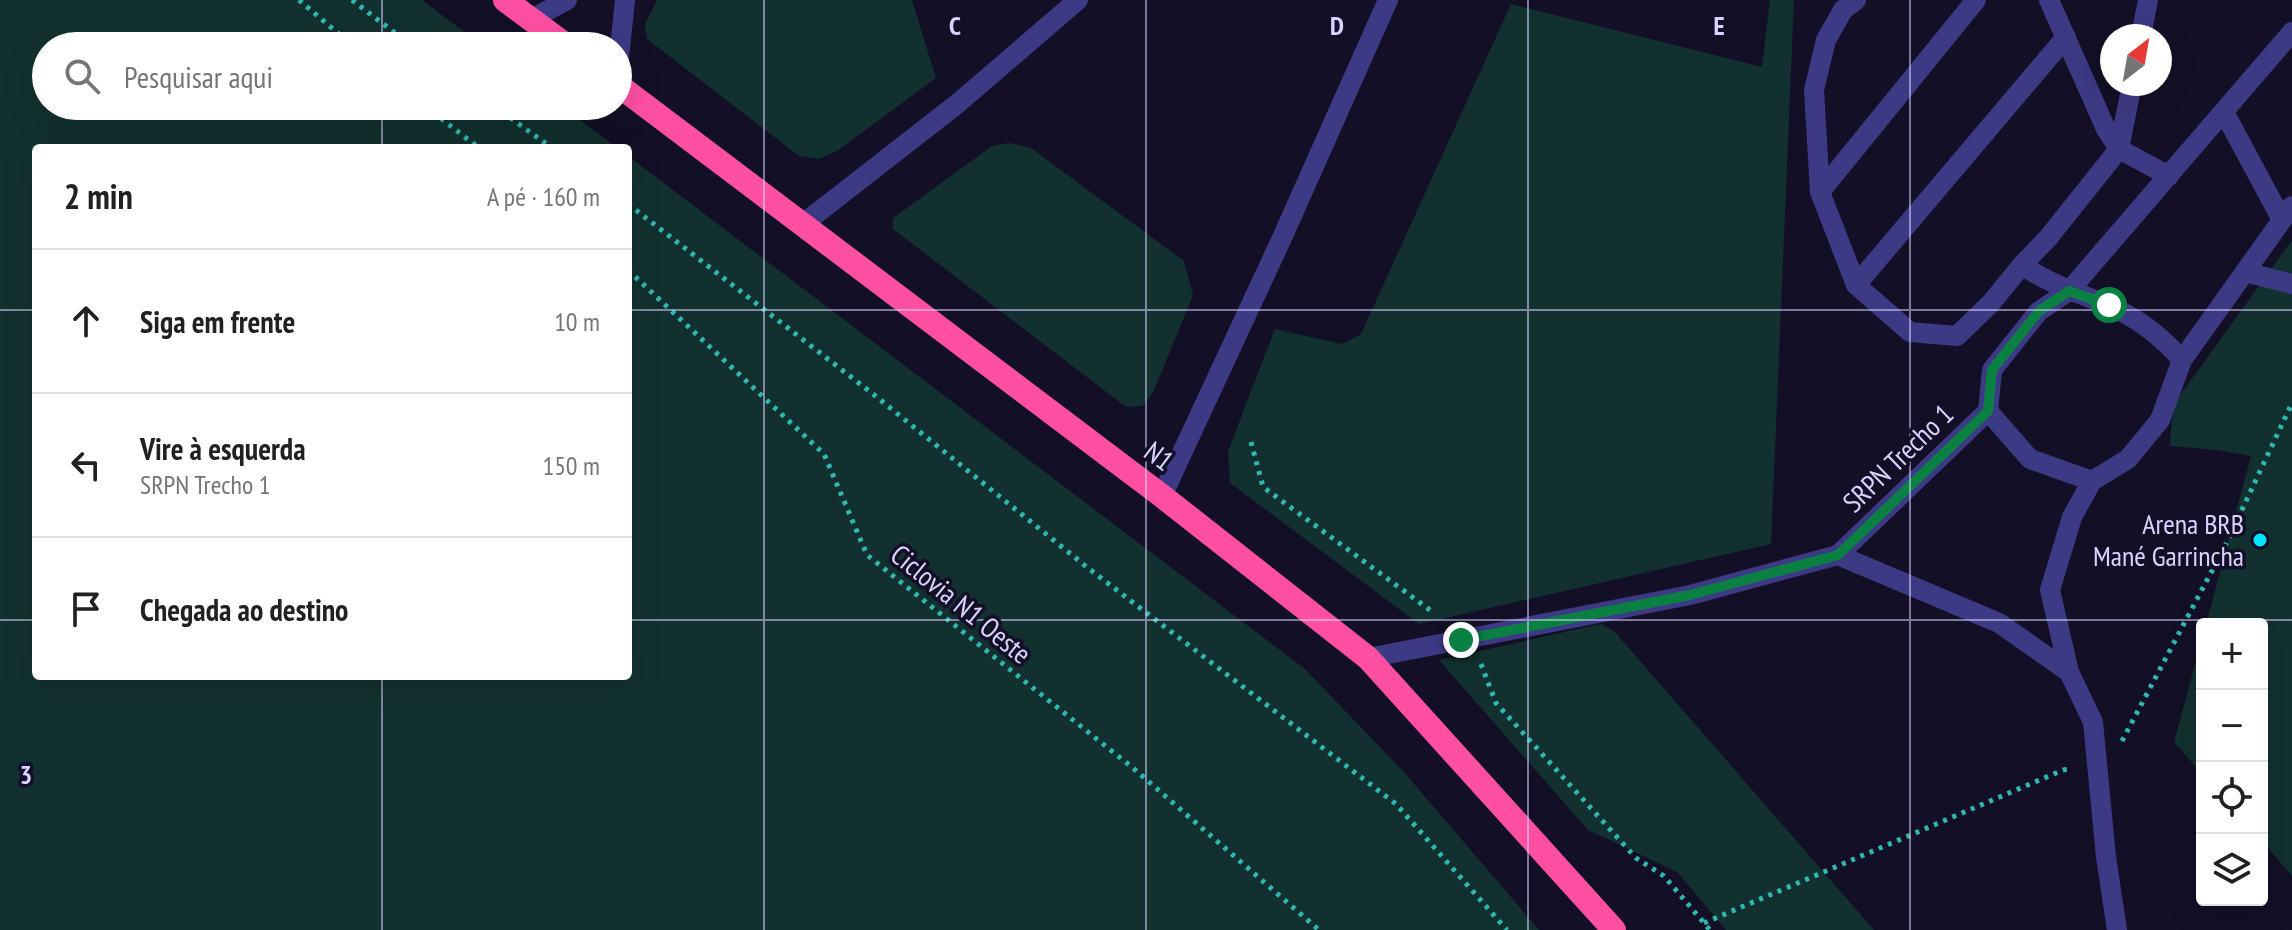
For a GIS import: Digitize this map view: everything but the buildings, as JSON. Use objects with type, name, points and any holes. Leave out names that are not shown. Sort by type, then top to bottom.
[{"type":"highway","points":[[505,0],[549,32]]},
{"type":"highway","name":"N1","points":[[632,96],[1162,496],[1368,658],[1614,930]]},
{"type":"lane","points":[[532,19],[567,0]]},
{"type":"lane","points":[[622,32],[625,0]]},
{"type":"lane","points":[[803,224],[957,104],[1078,0]]},
{"type":"lane","points":[[1162,496],[1388,0]]},
{"type":"lane","points":[[1856,0],[1843,10],[1826,40],[1814,90],[1820,192],[1856,285],[1910,332],[1957,336],[1991,303],[2119,149],[2130,96]]},
{"type":"lane","points":[[1820,192],[1976,0]]},
{"type":"lane","points":[[2049,0],[2106,129],[2119,149],[2169,176]]},
{"type":"lane","points":[[2143,24],[2148,0]]},
{"type":"lane","name":"SRPN Trecho 1","points":[[1368,658],[1690,595],[1838,555],[1988,411],[1992,370],[2039,311],[2069,291],[2292,32]]},
{"type":"lane","points":[[1856,285],[2066,37]]},
{"type":"lane","points":[[2117,930],[2106,857],[2093,722],[2069,672],[2050,590],[2072,517],[2092,481],[2128,459],[2160,420],[2182,360],[2287,213],[2224,112]]},
{"type":"lane","points":[[2022,265],[2044,281],[2109,305],[2158,333],[2182,360]]},
{"type":"lane","points":[[2245,272],[2292,284]]},
{"type":"lane","points":[[1988,411],[2030,459],[2092,481]]},
{"type":"lane","points":[[1838,555],[1999,623],[2069,672]]},
{"type":"path","points":[[299,0],[337,32]]},
{"type":"path","points":[[352,0],[394,32]]},
{"type":"path","points":[[443,120],[474,144]]},
{"type":"path","points":[[513,120],[546,144]]},
{"type":"path","points":[[632,207],[861,384],[1100,577],[1396,804],[1507,930]]},
{"type":"path","name":"Ciclovia N1 Oeste","points":[[632,274],[824,454],[867,555],[1133,768],[1319,930]]},
{"type":"path","points":[[1704,923],[2063,770],[2098,766],[2114,755],[2224,548],[2292,403]]},
{"type":"path","points":[[1251,442],[1263,487],[1434,613]]},
{"type":"path","points":[[1481,664],[1496,703],[1636,858],[1664,876],[1710,930]]},
{"type":"green space","points":[[0,0],[422,0],[464,32],[32,32],[32,120],[580,120],[612,144],[32,144],[32,680],[632,680],[632,159],[1305,669],[1402,770],[1539,930],[0,930]]},
{"type":"green space","points":[[657,0],[912,0],[936,78],[837,151],[819,159],[799,156],[647,39],[645,24]]},
{"type":"green space","points":[[1770,0],[1794,0],[1771,544],[1419,624],[1230,483],[1228,451],[1275,329],[1342,344],[1361,334],[1511,4],[1762,67]]},
{"type":"green space","points":[[1010,143],[1031,148],[1184,261],[1193,295],[1153,393],[1142,406],[1126,407],[893,229],[893,218],[992,146]]},
{"type":"green space","name":"Arena BRB Mané Garrincha","points":[[2292,240],[2292,876],[2268,848],[2268,618],[2208,618],[2251,456],[2170,446],[2173,405]]},
{"type":"green space","points":[[1601,624],[1614,631],[1874,930],[1726,930],[1677,872],[1588,830],[1439,660]]},
{"type":"green space","name":"Arena BRB Mané Garrincha","points":[[2196,660],[2196,767],[2174,742]]},
{"type":"place","name":"Arena BRB Mané Garrincha","points":[[2260,540]]},
{"type":"route","points":[[1461,640],[1690,595],[1838,555],[1988,411],[1992,370],[2039,311],[2069,291],[2109,305]]}]
